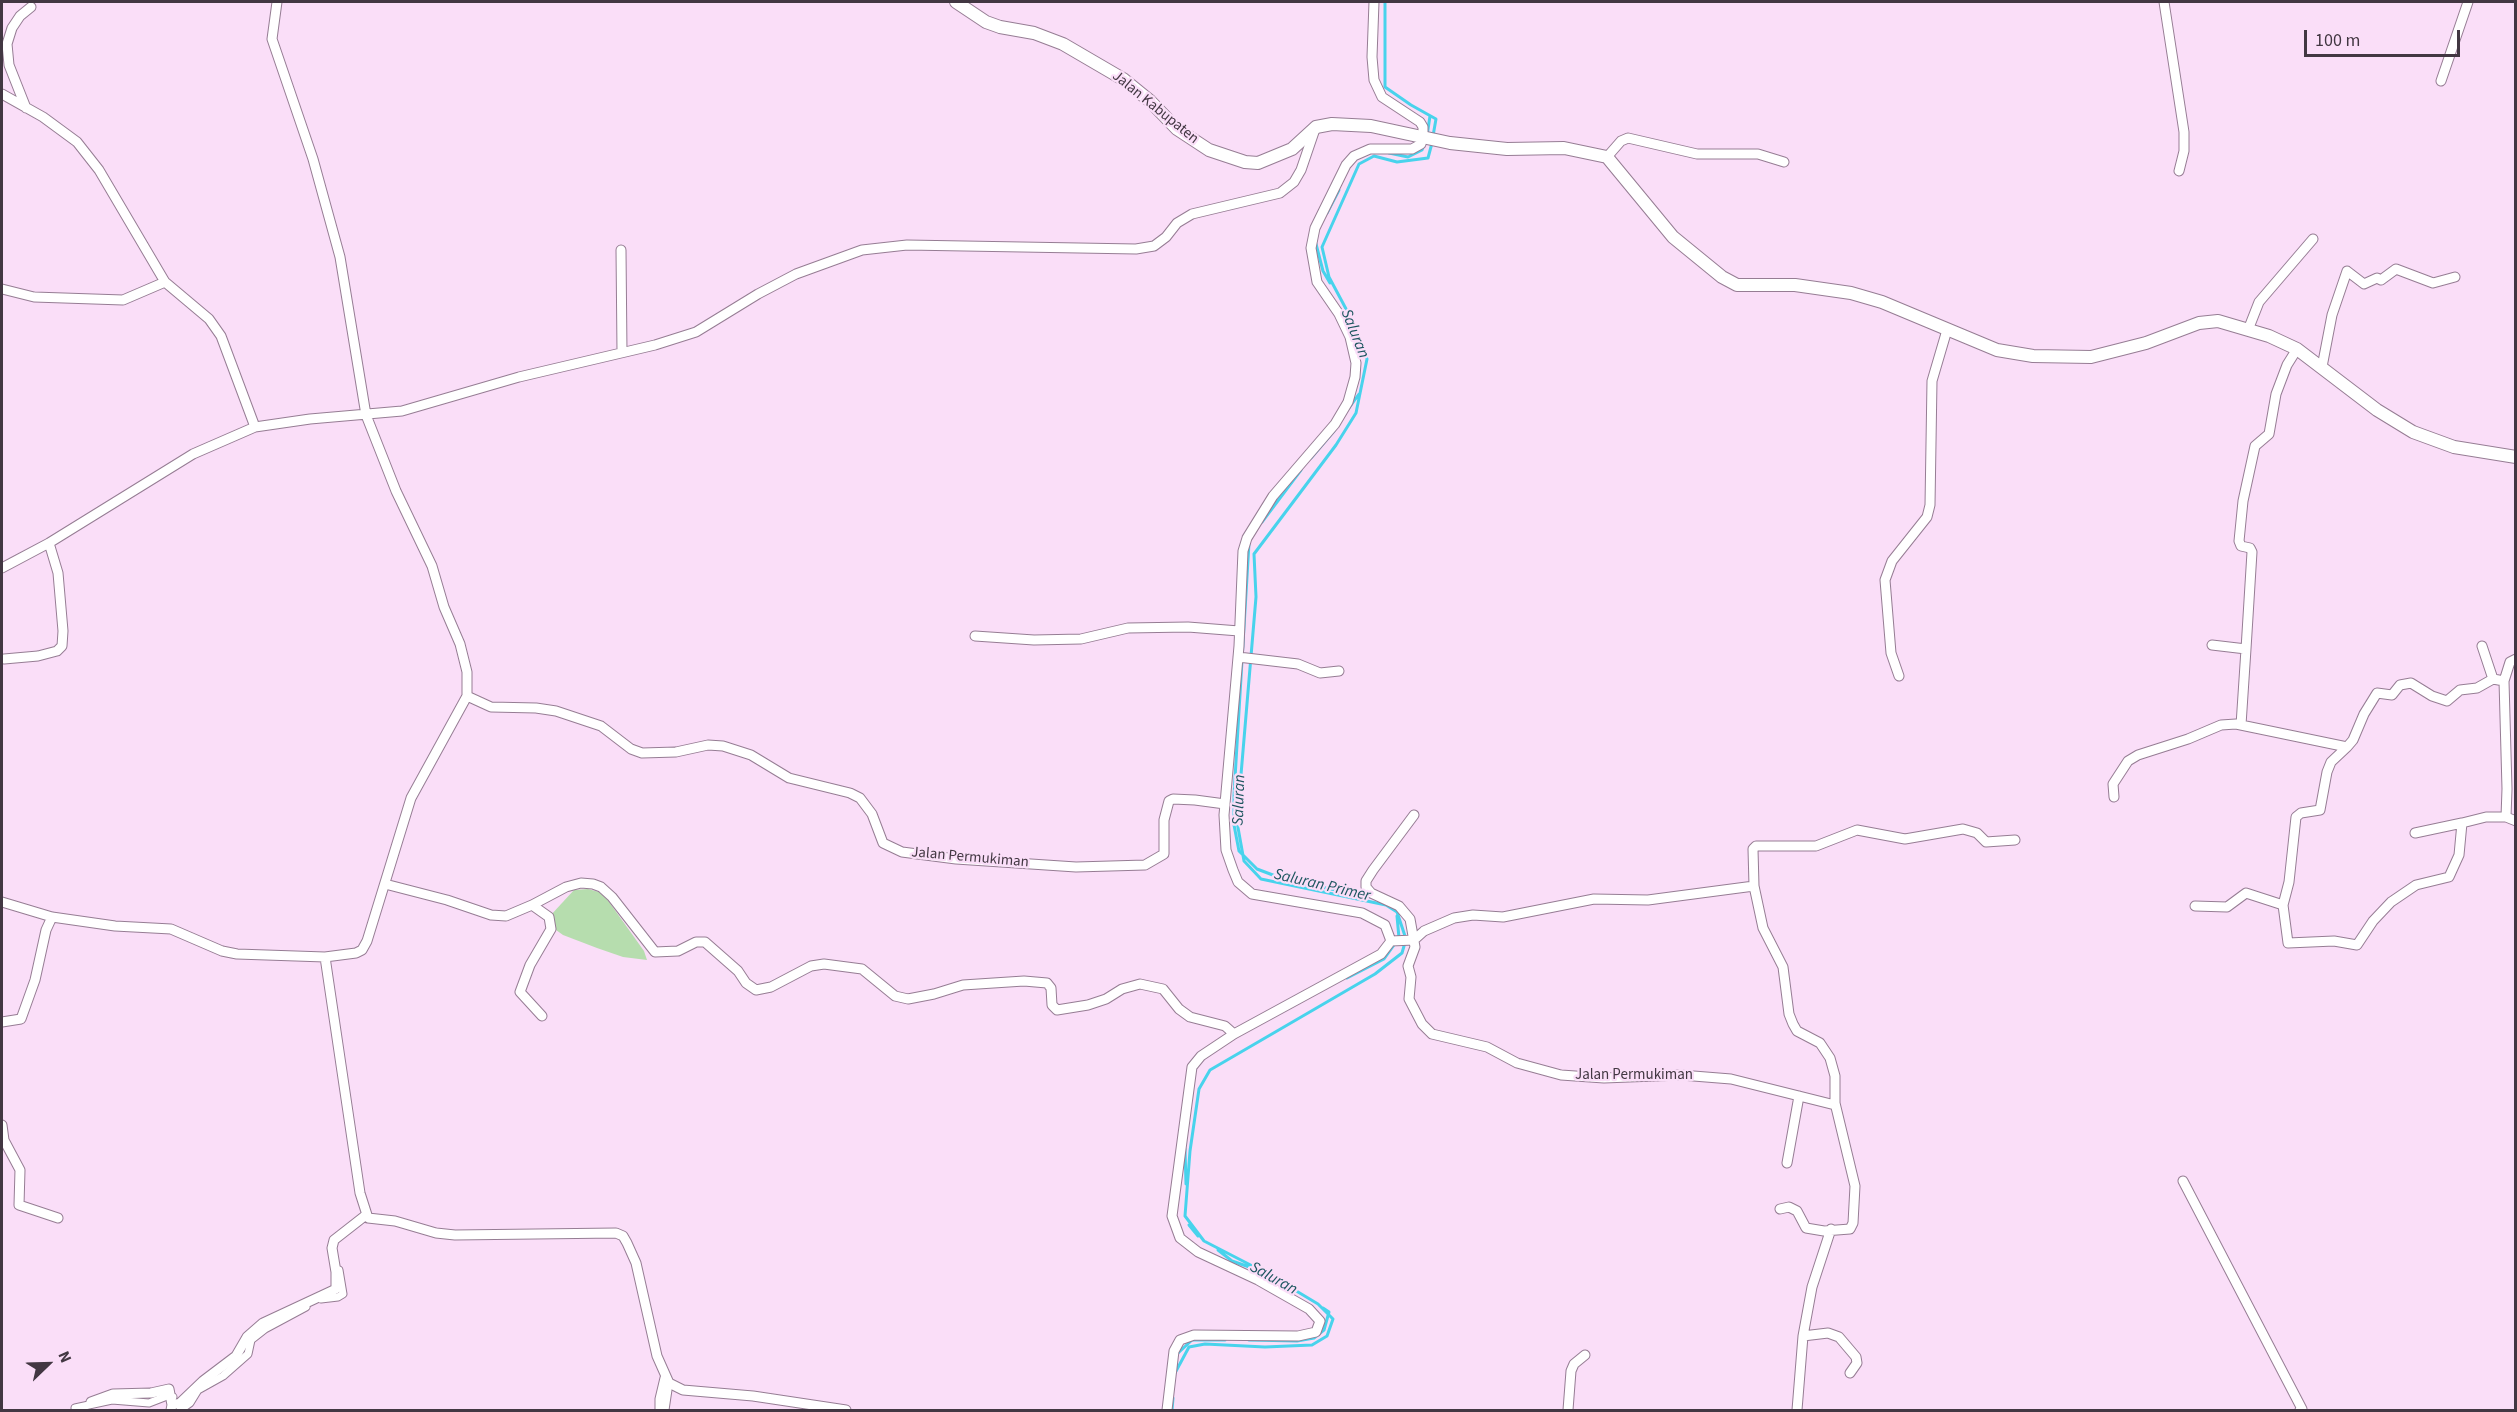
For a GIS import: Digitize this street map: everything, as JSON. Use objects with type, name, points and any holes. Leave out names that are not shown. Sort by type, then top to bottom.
[{"type":"street","points":[[2,902],[52,916],[115,926],[171,929],[222,951],[237,954],[325,957],[362,950],[411,798],[467,696],[467,672],[460,644],[444,607],[432,566],[396,491],[366,416],[340,257],[313,159],[272,39],[277,2]]},
{"type":"street","name":"Jalan Kabupaten","points":[[956,2],[986,22],[1034,33],[1063,44],[1123,79],[1150,101],[1177,129],[1209,150],[1245,162],[1258,163],[1292,149],[1316,127]]},
{"type":"street","points":[[1374,2],[1372,57],[1374,80],[1382,97],[1420,122],[1425,137],[1412,149],[1376,148],[1354,156],[1346,165],[1315,228],[1311,248],[1317,282],[1339,314],[1350,337],[1356,363],[1353,390],[1335,424],[1273,496],[1247,538],[1243,551],[1240,658],[1225,804],[1226,850],[1238,882],[1252,894],[1362,913],[1385,926],[1393,941]]},
{"type":"street","points":[[2163,2],[2184,132],[2184,151],[2179,171]]},
{"type":"street","points":[[2441,81],[2468,2]]},
{"type":"street","points":[[26,108],[9,64],[7,44],[12,28],[20,16],[31,7]]},
{"type":"street","points":[[2,94],[77,142],[99,170],[165,282],[209,319],[221,336],[255,427]]},
{"type":"street","points":[[2,568],[49,543],[194,454],[255,427],[310,419],[366,416],[402,411],[519,377],[696,332],[796,274],[823,262],[871,248],[908,245],[1136,249],[1154,246],[1166,237],[1177,223],[1192,214],[1280,193],[1294,182],[1301,170],[1316,127],[1332,124],[1371,126],[1450,143],[1507,149],[1564,148],[1607,157],[1673,237],[1722,277],[1737,285],[1795,285],[1851,292],[1882,302],[1997,350],[2057,358],[2091,357],[2123,350],[2208,322],[2218,321],[2297,349],[2377,410],[2413,432],[2454,447],[2516,457]]},
{"type":"street","points":[[1607,157],[1621,141],[1628,138],[1697,154],[1758,154],[1784,162]]},
{"type":"street","points":[[2248,330],[2259,302],[2313,239]]},
{"type":"street","points":[[621,250],[622,352]]},
{"type":"street","points":[[2322,367],[2332,315],[2347,271],[2364,284],[2377,278],[2381,280],[2396,269],[2433,283],[2455,277]]},
{"type":"street","points":[[2,289],[34,297],[123,300],[165,282]]},
{"type":"street","points":[[1899,676],[1889,643],[1885,580],[1892,561],[1927,517],[1930,505],[1932,381],[1947,330]]},
{"type":"street","points":[[2241,725],[2252,552],[2250,548],[2241,546],[2238,541],[2243,501],[2255,446],[2269,434],[2277,394],[2287,364],[2297,349]]},
{"type":"street","points":[[4,659],[38,656],[57,651],[62,646],[63,631],[58,573],[49,543]]},
{"type":"street","points":[[975,636],[1070,640],[1101,636],[1128,628],[1188,627],[1239,631]]},
{"type":"street","points":[[2212,645],[2246,649]]},
{"type":"street","points":[[2482,646],[2493,679]]},
{"type":"street","points":[[1240,658],[1298,664],[1320,673],[1339,671]]},
{"type":"street","points":[[2415,833],[2486,817],[2511,819],[2504,681],[2510,662],[2516,659]]},
{"type":"street","points":[[2462,823],[2458,855],[2449,877],[2416,885],[2391,902],[2373,921],[2357,945],[2334,941],[2288,943],[2283,905],[2289,882],[2296,817],[2301,813],[2320,810],[2326,772],[2331,762],[2353,740],[2364,714],[2377,693],[2391,695],[2400,685],[2411,683],[2432,696],[2447,701],[2460,690],[2477,688],[2493,679],[2504,681]]},
{"type":"street","name":"Jalan Permukiman","points":[[467,696],[491,707],[556,711],[601,726],[631,749],[642,753],[676,752],[708,745],[723,746],[751,755],[789,778],[850,793],[860,798],[872,814],[883,843],[902,852],[956,859],[1076,867],[1145,864],[1164,854],[1164,820],[1169,801],[1173,799],[1195,800],[1225,804]]},
{"type":"street","points":[[2114,797],[2113,784],[2128,761],[2138,755],[2229,723],[2347,747]]},
{"type":"street","name":"Jalan Permukiman","points":[[1414,815],[1373,870],[1366,881],[1366,887],[1371,893],[1391,902],[1405,912],[1413,926],[1414,954],[1408,966],[1411,977],[1409,999],[1422,1024],[1432,1034],[1487,1047],[1516,1063],[1561,1075],[1604,1078],[1681,1075],[1731,1079],[1835,1106]]},
{"type":"street","points":[[1780,1209],[1789,1207],[1797,1211],[1806,1228],[1852,1228],[1855,1186],[1835,1106],[1835,1076],[1830,1058],[1820,1043],[1797,1031],[1789,1014],[1783,967],[1763,928],[1754,886],[1753,849],[1756,846],[1815,846],[1857,830],[1905,839],[1964,829],[1977,833],[1986,842],[2015,840]]},
{"type":"street","points":[[385,884],[499,917],[532,905],[566,887],[581,883],[593,884],[601,887],[612,897],[655,952],[678,951],[696,942],[705,942],[756,990],[771,987],[811,966],[824,964],[862,969],[895,996],[908,999],[963,985],[1024,981],[1047,983],[1051,987],[1052,1005],[1057,1010],[1088,1005],[1106,999],[1122,988],[1140,984],[1162,989],[1179,1009],[1190,1017],[1225,1026],[1234,1034]]},
{"type":"street","points":[[1167,1410],[1174,1351],[1180,1340],[1194,1335],[1298,1336],[1316,1332],[1320,1324],[1319,1318],[1309,1308],[1258,1280],[1198,1252],[1180,1238],[1172,1216],[1192,1066],[1201,1056],[1234,1034],[1376,958],[1393,941],[1412,940],[1424,931],[1454,918],[1473,915],[1503,917],[1594,899],[1648,900],[1754,886]]},
{"type":"street","points":[[2195,906],[2227,907],[2246,893],[2283,905]]},
{"type":"street","points":[[532,905],[549,917],[552,926],[530,966],[520,992],[542,1016]]},
{"type":"street","points":[[2,1022],[21,1019],[33,987],[46,930],[52,916]]},
{"type":"street","points":[[325,957],[341,1056],[348,1120],[360,1193],[367,1216]]},
{"type":"street","points":[[1787,1163],[1799,1096]]},
{"type":"street","points":[[2,1125],[4,1140],[20,1170],[19,1205],[58,1218]]},
{"type":"street","points":[[2183,1181],[2302,1410],[2300,1410]]},
{"type":"street","points":[[174,1406],[236,1356],[247,1337],[263,1323],[336,1288],[332,1248],[334,1240],[367,1216],[395,1221],[436,1233],[455,1235],[607,1232],[623,1236],[636,1263],[657,1356],[667,1380],[665,1410]]},
{"type":"street","points":[[1797,1410],[1803,1336],[1812,1287],[1831,1229]]},
{"type":"street","points":[[1803,1336],[1828,1333],[1839,1337],[1853,1351],[1857,1360],[1850,1373]]},
{"type":"street","points":[[1568,1410],[1571,1371],[1574,1364],[1585,1355]]},
{"type":"street","points":[[660,1410],[660,1399],[667,1380]]},
{"type":"street","points":[[667,1380],[683,1390],[753,1396],[846,1410]]},
{"type":"street","points":[[91,1402],[113,1394],[151,1393],[169,1389],[174,1406]]},
{"type":"street","points":[[75,1408],[112,1400],[149,1403],[166,1396],[174,1406]]},
{"type":"green space","points":[[588,889],[599,892],[607,899],[644,951],[647,960],[623,957],[597,948],[563,935],[549,925],[550,916],[574,890]]},
{"type":"waterway","name":"Saluran","points":[[1385,2],[1385,87],[1436,119],[1433,136]]},
{"type":"waterway","name":"Saluran Primer","points":[[1427,136],[1430,116]]},
{"type":"waterway","name":"Saluran","points":[[1175,1373],[1189,1347],[1205,1344],[1265,1347],[1312,1345],[1327,1336],[1333,1319],[1318,1304],[1268,1274],[1204,1241],[1185,1216],[1190,1151],[1199,1089],[1210,1070],[1375,974],[1402,953],[1406,939],[1397,912],[1386,905],[1261,879],[1244,861],[1237,822],[1256,597],[1254,554],[1336,445],[1356,413],[1367,359],[1353,322],[1329,277],[1322,247],[1359,164],[1374,156],[1397,162],[1428,158],[1432,143]]},
{"type":"waterway","name":"Saluran","points":[[1389,153],[1408,157],[1422,150],[1424,145]]},
{"type":"waterway","name":"Saluran Primer","points":[[1327,213],[1339,190]]},
{"type":"waterway","name":"Saluran Primer","points":[[1316,244],[1323,271],[1330,283]]},
{"type":"waterway","name":"Saluran Primer","points":[[1349,408],[1359,394]]},
{"type":"waterway","name":"Saluran Primer","points":[[1311,458],[1334,431]]},
{"type":"waterway","name":"Saluran Primer","points":[[1262,522],[1301,470]]},
{"type":"waterway","name":"Saluran Primer","points":[[1249,543],[1234,795],[1234,825],[1239,851],[1257,869],[1286,880],[1371,897]]},
{"type":"waterway","name":"Saluran Primer","points":[[1347,978],[1384,959],[1399,938],[1397,916]]},
{"type":"waterway","name":"Saluran","points":[[1185,1149],[1186,1184]]},
{"type":"waterway","name":"Saluran","points":[[1189,1225],[1198,1236]]},
{"type":"waterway","name":"Saluran Primer","points":[[1218,1250],[1232,1261],[1255,1269]]},
{"type":"waterway","name":"Saluran Primer","points":[[1249,1340],[1297,1341],[1314,1338],[1324,1330],[1329,1312],[1323,1308]]},
{"type":"waterway","name":"Saluran Primer","points":[[1177,1354],[1192,1340],[1225,1340]]},
{"type":"waterway","name":"Saluran","points":[[1172,1410],[1173,1398]]}]
